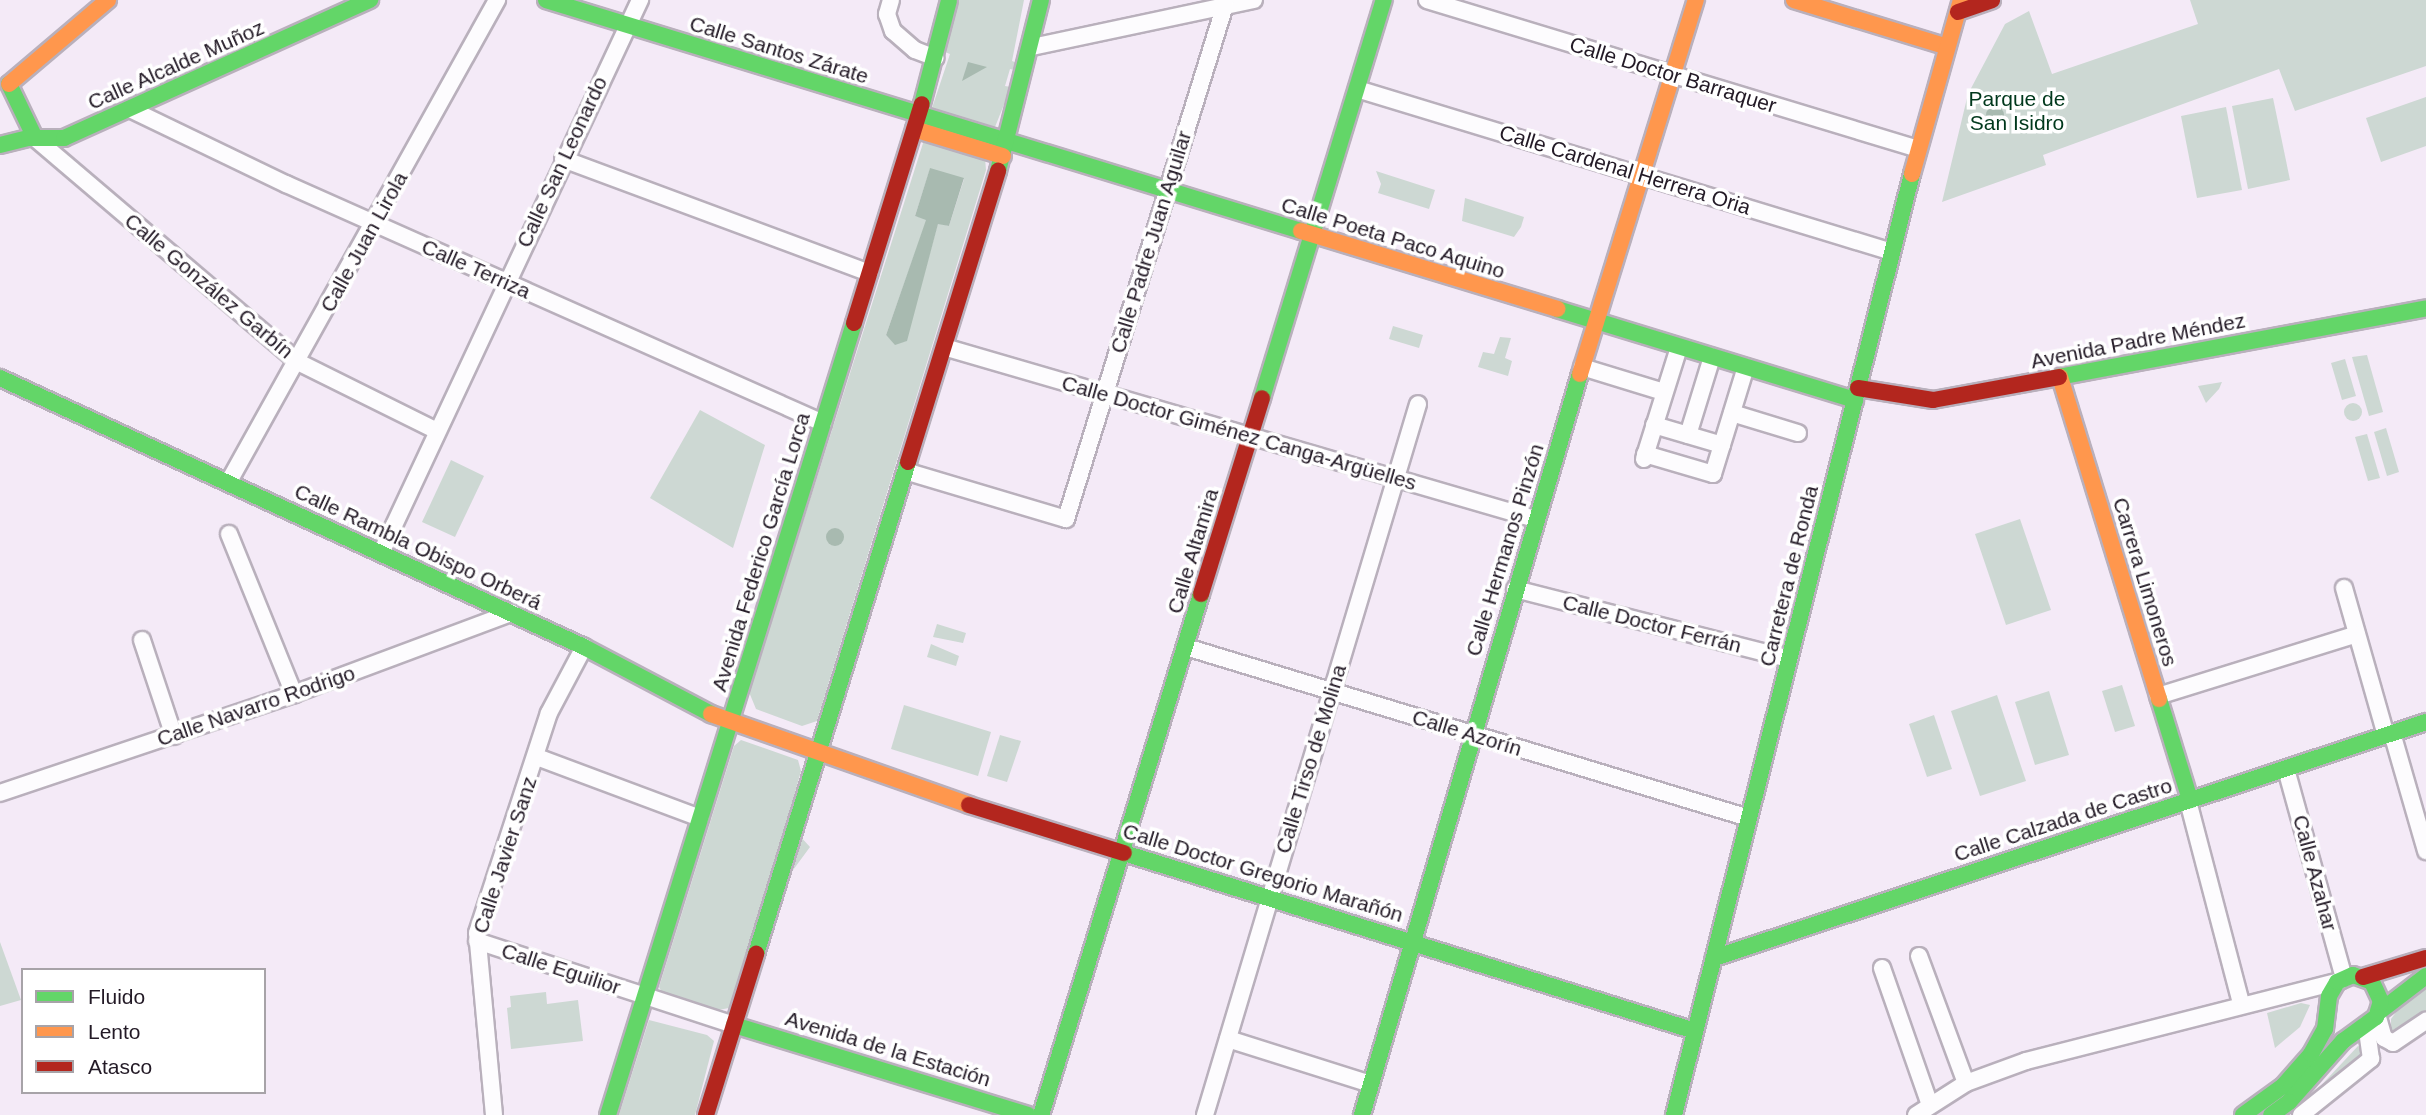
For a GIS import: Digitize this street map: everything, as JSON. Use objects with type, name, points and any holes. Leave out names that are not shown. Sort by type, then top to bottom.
[{"type":"street","points":[[35,138],[4,79],[108,0]]},
{"type":"street","name":"Calle Juan Lirola","points":[[228,483],[376,224],[497,0]]},
{"type":"street","name":"Calle Santos Zárate","points":[[546,0],[917,122]]},
{"type":"street","name":"Calle San Leonardo","points":[[381,554],[505,282],[640,0]]},
{"type":"street","points":[[891,0],[887,14],[893,31],[915,50],[936,58]]},
{"type":"street","name":"Avenida Federico García Lorca","points":[[608,1115],[917,122],[936,58],[949,0]]},
{"type":"street","points":[[706,1115],[1005,149],[1032,47],[1041,0]]},
{"type":"street","points":[[1032,47],[1254,0]]},
{"type":"street","name":"Calle Altamira","points":[[1041,1115],[1384,0]]},
{"type":"street","name":"Calle Doctor Barraquer","points":[[1427,0],[1918,149]]},
{"type":"street","name":"Calle Hermanos Pinzón","points":[[1362,1115],[1535,519],[1696,0]]},
{"type":"street","points":[[1794,0],[1812,3],[1944,46]]},
{"type":"street","points":[[1956,4],[1992,0]]},
{"type":"street","name":"Calle Alcalde Muñoz","points":[[0,145],[35,138],[64,138],[132,110],[360,2]]},
{"type":"street","name":"Carretera de Ronda","points":[[1674,1115],[1956,4]]},
{"type":"street","name":"Calle Padre Juan Aguilar","points":[[905,471],[1066,519],[1225,5]]},
{"type":"street","name":"Calle Cardenal Herrera Oria","points":[[1357,89],[1892,252]]},
{"type":"street","name":"Calle Terriza","points":[[132,110],[376,224],[823,423]]},
{"type":"street","name":"Calle Poeta Paco Aquino","points":[[917,122],[1005,149],[1167,191],[1746,367],[1856,394]]},
{"type":"street","name":"Calle González Garbín","points":[[35,138],[298,362],[437,430]]},
{"type":"street","points":[[563,159],[870,272]]},
{"type":"street","name":"Avenida Padre Méndez","points":[[1856,394],[1933,400],[2426,308]]},
{"type":"street","name":"Calle Doctor Giménez Canga-Argüelles","points":[[944,347],[1535,519]]},
{"type":"street","points":[[1679,347],[1645,456],[1713,474],[1746,367]]},
{"type":"street","points":[[1688,435],[1712,357]]},
{"type":"street","points":[[1582,367],[1664,392]]},
{"type":"street","name":"Carrera Limoneros","points":[[2060,377],[2189,801]]},
{"type":"street","name":"Calle Rambla Obispo Orberá","points":[[0,378],[583,647],[730,724],[818,756]]},
{"type":"street","name":"Calle Tirso de Molina","points":[[1205,1115],[1418,404]]},
{"type":"street","points":[[1732,413],[1798,433]]},
{"type":"street","points":[[1654,425],[1722,445]]},
{"type":"street","points":[[229,534],[294,694]]},
{"type":"street","points":[[2344,588],[2426,851]]},
{"type":"street","name":"Calle Doctor Ferrán","points":[[1515,589],[1789,659]]},
{"type":"street","name":"Calle Navarro Rodrigo","points":[[0,793],[294,694],[511,613]]},
{"type":"street","points":[[2158,695],[2357,634]]},
{"type":"street","points":[[142,640],[174,736]]},
{"type":"street","name":"Calle Javier Sanz","points":[[494,1115],[477,940],[549,713],[583,647]]},
{"type":"street","name":"Calle Azorín","points":[[1186,647],[1749,818]]},
{"type":"street","name":"Calle Calzada de Castro","points":[[1714,958],[2426,722]]},
{"type":"street","name":"Calle Doctor Gregorio Marañón","points":[[818,756],[1270,898],[1413,940],[1695,1031]]},
{"type":"street","points":[[537,757],[700,818]]},
{"type":"street","name":"Calle Azahar","points":[[2286,769],[2342,979]]},
{"type":"street","points":[[2189,801],[2241,1003]]},
{"type":"street","name":"Calle Eguilior","points":[[477,940],[734,1025]]},
{"type":"street","points":[[480,970],[496,948]]},
{"type":"street","points":[[1919,956],[1966,1083]]},
{"type":"street","points":[[1916,1115],[1966,1083],[2026,1061],[2241,1003],[2342,979],[2363,977],[2426,958]]},
{"type":"street","points":[[1882,968],[1930,1105]]},
{"type":"street","points":[[2272,1115],[2289,1102],[2370,1019],[2426,976]]},
{"type":"street","points":[[2289,1102],[2303,1100],[2305,1110],[2371,1059],[2370,1019],[2379,991],[2363,977]]},
{"type":"street","points":[[2243,1115],[2283,1086],[2311,1054],[2325,1029],[2329,1005],[2342,979]]},
{"type":"street","points":[[2293,991],[2329,1005],[2343,1025],[2370,1019]]},
{"type":"street","points":[[2370,1019],[2384,1038],[2393,1042],[2426,1021]]},
{"type":"street","name":"Avenida de la Estación","points":[[734,1025],[1028,1115]]},
{"type":"street","points":[[1228,1039],[1371,1084]]},
{"type":"green space","points":[[955,0],[1024,0],[1012,61],[1017,63],[1015,70],[1010,69],[1005,86],[1011,87],[995,127],[932,108],[950,54],[945,52]]},
{"type":"green space","name":"Parque de San Isidro","points":[[2190,0],[2426,0],[2426,66],[2295,111],[2279,69],[2043,155],[2046,165],[1942,202],[1968,94],[2005,24],[2029,11],[2052,74],[2198,24]]},
{"type":"green space","points":[[2426,97],[2426,146],[2381,162],[2366,118]]},
{"type":"green space","points":[[2273,98],[2290,180],[2248,189],[2232,106]]},
{"type":"green space","points":[[2226,107],[2242,190],[2197,198],[2181,116]]},
{"type":"green space","points":[[924,140],[985,158],[986,170],[817,721],[802,726],[756,709],[749,692]],"holes":[[[930,169],[964,179],[949,226],[938,223],[906,341],[895,344],[886,335],[927,219],[915,216]]]},
{"type":"green space","points":[[1376,171],[1435,190],[1429,209],[1378,193],[1381,184]]},
{"type":"green space","points":[[1465,198],[1524,217],[1521,227],[1514,237],[1462,221]]},
{"type":"green space","points":[[1393,326],[1423,335],[1419,348],[1389,339]]},
{"type":"green space","points":[[1500,337],[1511,338],[1505,358],[1512,361],[1508,376],[1478,367],[1483,352],[1494,354]]},
{"type":"green space","points":[[2367,355],[2383,412],[2369,416],[2352,357]]},
{"type":"green space","points":[[2345,359],[2356,396],[2342,400],[2331,363]]},
{"type":"green space","points":[[2222,382],[2219,389],[2206,403],[2198,386]]},
{"type":"green space","points":[[2353,403],[2359,406],[2362,412],[2359,418],[2353,421],[2347,418],[2344,412],[2347,406]]},
{"type":"green space","points":[[700,410],[765,445],[733,548],[650,498]]},
{"type":"green space","points":[[2386,428],[2399,472],[2387,476],[2374,432]]},
{"type":"green space","points":[[2367,434],[2380,478],[2368,481],[2355,437]]},
{"type":"green space","points":[[451,460],[484,476],[455,537],[422,522]]},
{"type":"green space","points":[[2020,519],[2051,610],[2006,625],[1975,534]]},
{"type":"green space","points":[[937,624],[966,633],[963,643],[933,637]]},
{"type":"green space","points":[[931,644],[959,656],[956,666],[927,657]]},
{"type":"green space","points":[[2122,685],[2135,726],[2115,732],[2102,691]]},
{"type":"green space","points":[[2049,691],[2069,755],[2035,765],[2015,702]]},
{"type":"green space","points":[[1997,695],[2026,781],[1980,796],[1951,711]]},
{"type":"green space","points":[[904,705],[991,732],[978,776],[891,749]]},
{"type":"green space","points":[[1934,715],[1952,769],[1927,777],[1909,724]]},
{"type":"green space","points":[[1000,735],[1021,741],[1007,782],[987,776]]},
{"type":"green space","points":[[741,740],[798,760],[801,771],[787,822],[810,847],[757,919],[729,1008],[713,1011],[664,996],[659,987],[734,746]]},
{"type":"green space","points":[[0,942],[21,1000],[0,1006]]},
{"type":"green space","points":[[2426,986],[2426,1013],[2391,1034],[2391,1019],[2404,1001]]},
{"type":"green space","points":[[546,992],[547,1004],[578,1000],[583,1041],[511,1049],[507,1008],[511,1007],[510,996]]},
{"type":"green space","points":[[2301,1003],[2310,1005],[2300,1027],[2275,1048],[2267,1013]]},
{"type":"green space","points":[[649,1020],[707,1035],[714,1041],[695,1115],[619,1115]]},
{"type":"green space","points":[[2358,1046],[2364,1049],[2364,1057],[2313,1094]]},
{"type":"shaded area","points":[[968,62],[987,67],[962,81]]},
{"type":"shaded area","points":[[1991,106],[1999,106],[2004,115],[2002,122],[1991,124],[1986,119],[1986,111]]},
{"type":"shaded area","points":[[930,168],[964,178],[949,226],[938,224],[907,341],[895,345],[886,335],[926,220],[915,216]]},
{"type":"shaded area","points":[[835,528],[841,531],[844,537],[841,543],[835,546],[829,543],[826,537],[829,531]]},
{"type":"traffic: fast","points":[[0,145],[29,138],[64,138],[370,0]]},
{"type":"traffic: fast","points":[[546,0],[1301,231]]},
{"type":"traffic: fast","points":[[922,104],[949,0]]},
{"type":"traffic: fast","points":[[998,171],[1041,0]]},
{"type":"traffic: fast","points":[[1262,398],[1384,0]]},
{"type":"traffic: fast","points":[[9,84],[35,138]]},
{"type":"traffic: fast","points":[[1674,1115],[1912,174]]},
{"type":"traffic: fast","points":[[2059,377],[2426,308]]},
{"type":"traffic: fast","points":[[1557,309],[1855,400]]},
{"type":"traffic: fast","points":[[608,1115],[854,323]]},
{"type":"traffic: fast","points":[[1362,1115],[1580,374]]},
{"type":"traffic: fast","points":[[0,378],[584,647],[711,714]]},
{"type":"traffic: fast","points":[[756,954],[908,462]]},
{"type":"traffic: fast","points":[[1041,1115],[1201,594]]},
{"type":"traffic: fast","points":[[2159,699],[2190,800]]},
{"type":"traffic: fast","points":[[1714,958],[2426,722]]},
{"type":"traffic: fast","points":[[1124,853],[1695,1031]]},
{"type":"traffic: fast","points":[[2243,1115],[2283,1086],[2311,1054],[2325,1029],[2329,996],[2337,982],[2353,975],[2372,982],[2381,1001],[2376,1017],[2343,1041],[2289,1102],[2271,1115]]},
{"type":"traffic: fast","points":[[2379,1012],[2426,976]]},
{"type":"traffic: fast","points":[[734,1025],[1028,1115]]},
{"type":"traffic: slow","points":[[9,84],[108,0]]},
{"type":"traffic: slow","points":[[1580,374],[1696,0]]},
{"type":"traffic: slow","points":[[1794,0],[1944,46]]},
{"type":"traffic: slow","points":[[1912,174],[1961,0]]},
{"type":"traffic: slow","points":[[914,129],[1003,156]]},
{"type":"traffic: slow","points":[[1301,231],[1557,309]]},
{"type":"traffic: slow","points":[[2060,377],[2159,699]]},
{"type":"traffic: slow","points":[[711,714],[969,805]]},
{"type":"traffic: jam","points":[[1958,12],[1992,0]]},
{"type":"traffic: jam","points":[[854,323],[922,104]]},
{"type":"traffic: jam","points":[[908,462],[998,171]]},
{"type":"traffic: jam","points":[[1858,388],[1933,400],[2059,377]]},
{"type":"traffic: jam","points":[[1201,594],[1262,398]]},
{"type":"traffic: jam","points":[[969,805],[1124,853]]},
{"type":"traffic: jam","points":[[706,1115],[756,954]]},
{"type":"traffic: jam","points":[[2363,977],[2426,958]]}]
